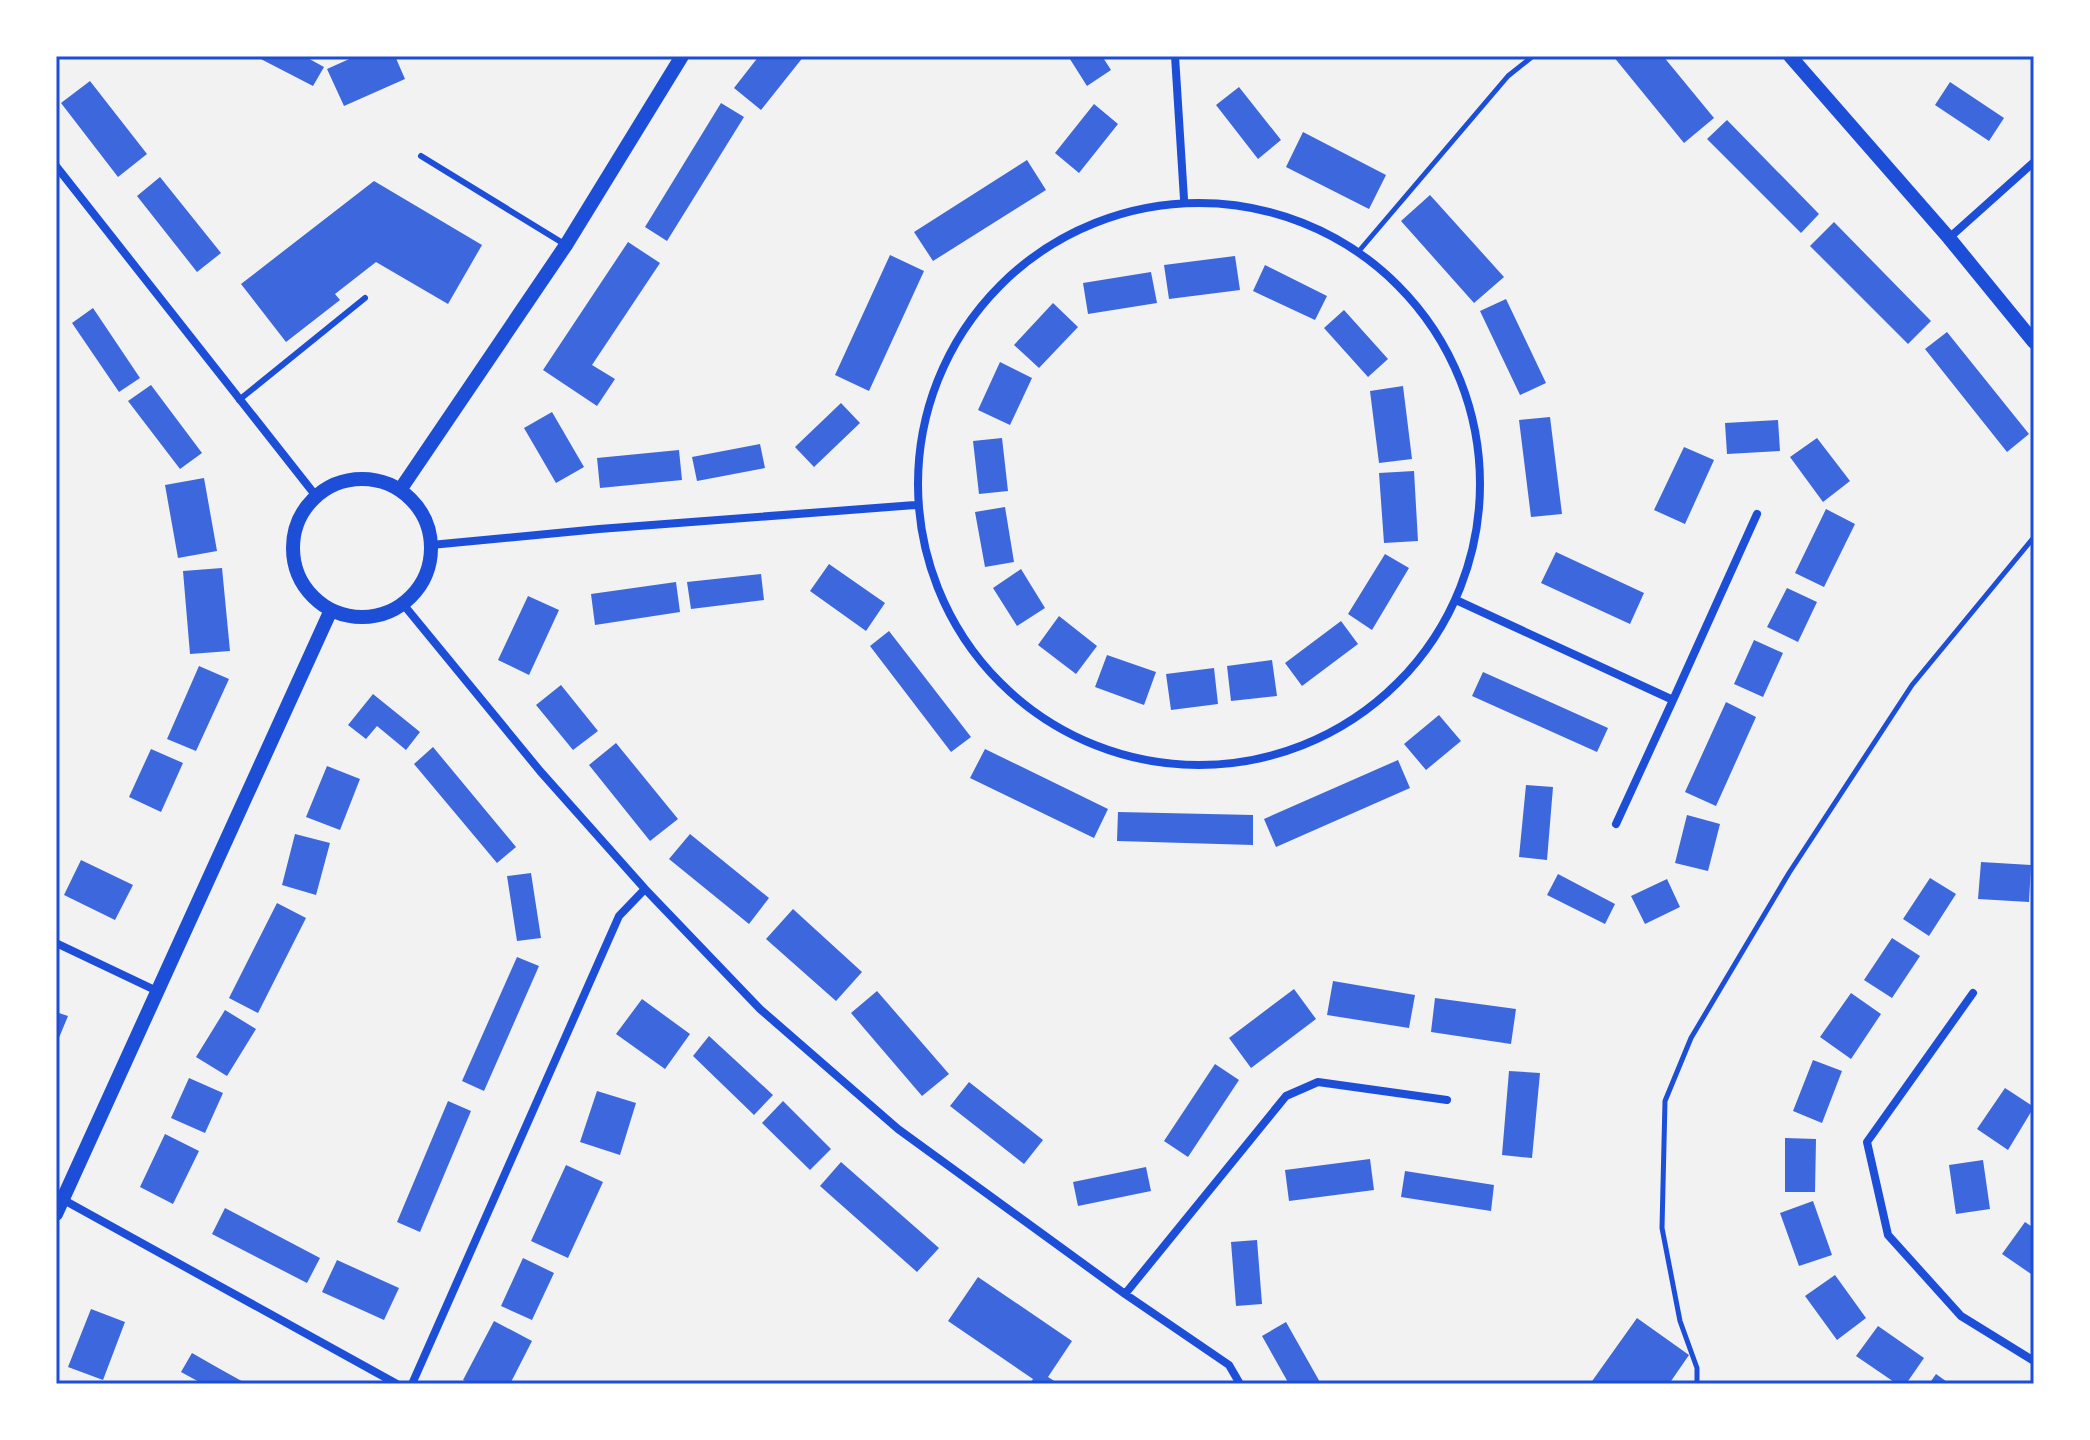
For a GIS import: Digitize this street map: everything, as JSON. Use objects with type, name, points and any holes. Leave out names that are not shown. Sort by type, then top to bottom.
[{"type":"street","points":[[400,490],[566,245],[682,56]]},
{"type":"street","points":[[1175,56],[1184,199]]},
{"type":"street","points":[[1790,56],[1949,238],[2034,342]]},
{"type":"street","points":[[1949,238],[2034,162]]},
{"type":"street","points":[[56,166],[316,496]]},
{"type":"street","points":[[1184,199],[1278,213],[1359,251],[1399,283],[1437,332],[1467,397],[1480,452],[1481,523],[1456,600],[1410,674],[1338,731],[1250,763],[1157,765],[1068,737],[1002,687],[942,605],[915,505],[922,427],[945,362],[989,295],[1044,252],[1119,213],[1184,199]]},
{"type":"street","points":[[357,479],[380,481],[400,490],[416,505],[427,524],[430,562],[425,578],[403,604],[386,614],[368,618],[331,610],[312,597],[299,579],[293,557],[294,534],[302,513],[316,496],[336,484],[357,479]]},
{"type":"street","points":[[431,545],[915,505]]},
{"type":"street","points":[[1616,824],[1757,514]]},
{"type":"street","points":[[1456,600],[1673,700]]},
{"type":"street","points":[[403,604],[540,771],[645,889],[760,1009],[898,1129],[1125,1294],[1229,1365],[1240,1384]]},
{"type":"street","points":[[56,1214],[59,1199],[331,610]]},
{"type":"street","points":[[412,1384],[619,916],[645,889]]},
{"type":"street","points":[[56,943],[157,991]]},
{"type":"street","points":[[1973,993],[1867,1142],[1888,1235],[1961,1316],[2034,1361]]},
{"type":"street","points":[[1125,1294],[1286,1096],[1318,1082],[1447,1100]]},
{"type":"street","points":[[59,1199],[397,1384]]},
{"type":"lane","points":[[421,156],[566,245]]},
{"type":"lane","points":[[239,400],[365,298]]},
{"type":"path","points":[[1359,251],[1508,76],[1533,56]]},
{"type":"path","points":[[1697,1384],[1697,1368],[1680,1321],[1662,1228],[1665,1101],[1670,1088],[1691,1038],[1789,873],[1912,685],[2034,537]]},
{"type":"building","points":[[255,56],[304,56],[324,67],[313,86]]},
{"type":"building","points":[[356,56],[395,56],[405,79],[344,106],[327,69]]},
{"type":"building","points":[[759,56],[804,56],[761,110],[734,88]]},
{"type":"building","points":[[1068,56],[1102,56],[1111,70],[1087,86]]},
{"type":"building","points":[[1613,56],[1663,56],[1714,118],[1684,143]]},
{"type":"building","points":[[90,81],[147,154],[118,177],[61,103]]},
{"type":"building","points":[[1950,82],[2004,118],[1989,141],[1935,105]]},
{"type":"building","points":[[1239,87],[1281,140],[1258,159],[1216,105]]},
{"type":"building","points":[[721,103],[744,117],[667,241],[645,227]]},
{"type":"building","points":[[1094,104],[1118,124],[1079,173],[1055,153]]},
{"type":"building","points":[[1727,120],[1819,214],[1801,233],[1707,139]]},
{"type":"building","points":[[1303,132],[1386,175],[1369,209],[1286,167]]},
{"type":"building","points":[[1027,160],[1046,190],[933,261],[914,232]]},
{"type":"building","points":[[160,177],[221,253],[197,272],[137,196]]},
{"type":"building","points":[[374,181],[482,245],[448,304],[376,262],[335,294],[340,300],[286,342],[241,284]]},
{"type":"building","points":[[1430,195],[1504,277],[1474,303],[1401,221]]},
{"type":"building","points":[[1834,222],[1931,321],[1908,344],[1810,246]]},
{"type":"building","points":[[628,242],[660,263],[592,365],[615,379],[597,406],[543,370]]},
{"type":"building","points":[[890,255],[924,271],[869,391],[835,375]]},
{"type":"building","points":[[1235,256],[1240,290],[1169,299],[1164,265]]},
{"type":"building","points":[[1265,265],[1327,296],[1315,320],[1253,291]]},
{"type":"building","points":[[1151,272],[1157,303],[1088,314],[1083,283]]},
{"type":"building","points":[[1506,299],[1546,383],[1520,395],[1480,311]]},
{"type":"building","points":[[1053,303],[1078,327],[1039,368],[1014,345]]},
{"type":"building","points":[[93,308],[140,378],[119,392],[72,323]]},
{"type":"building","points":[[1344,310],[1388,359],[1368,377],[1324,328]]},
{"type":"building","points":[[1947,332],[2029,434],[2007,452],[1925,349]]},
{"type":"building","points":[[1000,362],[1032,378],[1010,425],[978,410]]},
{"type":"building","points":[[151,385],[202,453],[180,469],[128,401]]},
{"type":"building","points":[[1403,386],[1412,459],[1379,463],[1370,391]]},
{"type":"building","points":[[841,403],[860,423],[814,467],[795,447]]},
{"type":"building","points":[[552,412],[584,467],[556,483],[524,428]]},
{"type":"building","points":[[1550,417],[1562,514],[1531,517],[1519,420]]},
{"type":"building","points":[[1778,420],[1780,451],[1727,454],[1725,423]]},
{"type":"building","points":[[1002,438],[1008,491],[979,494],[973,441]]},
{"type":"building","points":[[1817,438],[1850,481],[1823,502],[1790,457]]},
{"type":"building","points":[[760,444],[765,468],[697,481],[692,457]]},
{"type":"building","points":[[1684,447],[1714,460],[1685,524],[1654,510]]},
{"type":"building","points":[[679,450],[682,480],[600,488],[597,458]]},
{"type":"building","points":[[1414,471],[1418,541],[1384,543],[1379,473]]},
{"type":"building","points":[[204,478],[217,551],[178,558],[165,485]]},
{"type":"building","points":[[1005,507],[1014,562],[985,567],[975,512]]},
{"type":"building","points":[[1826,509],[1855,524],[1824,587],[1795,573]]},
{"type":"building","points":[[1556,552],[1644,593],[1630,624],[1541,583]]},
{"type":"building","points":[[1385,554],[1409,568],[1372,630],[1348,614]]},
{"type":"building","points":[[829,564],[885,603],[866,631],[810,591]]},
{"type":"building","points":[[222,568],[230,651],[190,654],[183,571]]},
{"type":"building","points":[[1021,569],[1045,608],[1017,626],[993,588]]},
{"type":"building","points":[[761,574],[764,600],[691,609],[687,582]]},
{"type":"building","points":[[676,582],[680,612],[595,625],[591,594]]},
{"type":"building","points":[[1787,588],[1817,602],[1798,642],[1767,627]]},
{"type":"building","points":[[528,596],[559,610],[529,675],[498,660]]},
{"type":"building","points":[[1059,616],[1097,646],[1076,674],[1038,645]]},
{"type":"building","points":[[1341,621],[1358,644],[1302,686],[1285,663]]},
{"type":"building","points":[[889,631],[971,737],[951,752],[870,646]]},
{"type":"building","points":[[1754,640],[1783,653],[1763,697],[1734,684]]},
{"type":"building","points":[[1107,655],[1156,672],[1144,705],[1095,687]]},
{"type":"building","points":[[1272,660],[1277,696],[1231,701],[1227,666]]},
{"type":"building","points":[[199,666],[229,679],[196,751],[167,739]]},
{"type":"building","points":[[1214,668],[1218,704],[1171,710],[1166,674]]},
{"type":"building","points":[[1483,672],[1608,728],[1597,752],[1472,696]]},
{"type":"building","points":[[561,685],[598,731],[573,750],[536,705]]},
{"type":"building","points":[[373,694],[420,732],[406,750],[377,726],[366,739],[348,725]]},
{"type":"building","points":[[1726,702],[1756,717],[1716,806],[1685,792]]},
{"type":"building","points":[[1439,715],[1461,741],[1426,770],[1404,744]]},
{"type":"building","points":[[616,743],[678,819],[650,841],[589,765]]},
{"type":"building","points":[[433,747],[516,847],[497,863],[414,764]]},
{"type":"building","points":[[151,749],[183,763],[161,812],[129,797]]},
{"type":"building","points":[[985,749],[1108,809],[1094,838],[970,778]]},
{"type":"building","points":[[1398,760],[1410,788],[1276,847],[1264,819]]},
{"type":"building","points":[[327,766],[360,779],[340,830],[306,817]]},
{"type":"building","points":[[1526,785],[1553,787],[1547,860],[1519,857]]},
{"type":"building","points":[[1118,812],[1253,815],[1253,845],[1117,841]]},
{"type":"building","points":[[1687,815],[1720,824],[1708,871],[1675,863]]},
{"type":"building","points":[[295,834],[330,843],[316,895],[282,885]]},
{"type":"building","points":[[690,834],[769,898],[749,924],[669,859]]},
{"type":"building","points":[[81,860],[133,885],[115,920],[64,895]]},
{"type":"building","points":[[1981,862],[2031,865],[2029,902],[1978,899]]},
{"type":"building","points":[[531,873],[541,938],[517,941],[507,876]]},
{"type":"building","points":[[1558,874],[1615,904],[1605,924],[1547,895]]},
{"type":"building","points":[[1930,878],[1956,894],[1929,936],[1903,919]]},
{"type":"building","points":[[1667,879],[1680,907],[1645,924],[1631,896]]},
{"type":"building","points":[[277,903],[306,918],[258,1013],[229,998]]},
{"type":"building","points":[[793,909],[862,972],[836,1001],[766,939]]},
{"type":"building","points":[[1892,938],[1920,956],[1892,998],[1864,980]]},
{"type":"building","points":[[517,957],[539,966],[484,1091],[462,1081]]},
{"type":"building","points":[[1333,981],[1415,995],[1409,1028],[1327,1015]]},
{"type":"building","points":[[1294,989],[1316,1019],[1251,1068],[1229,1038]]},
{"type":"building","points":[[877,991],[949,1074],[922,1096],[851,1013]]},
{"type":"building","points":[[1851,993],[1881,1014],[1851,1059],[1820,1037]]},
{"type":"building","points":[[1435,998],[1516,1009],[1511,1044],[1431,1032]]},
{"type":"building","points":[[642,999],[690,1034],[665,1069],[616,1034]]},
{"type":"building","points":[[225,1010],[256,1029],[227,1076],[196,1057]]},
{"type":"building","points":[[56,1012],[68,1016],[56,1045]]},
{"type":"building","points":[[709,1036],[773,1095],[754,1115],[693,1056]]},
{"type":"building","points":[[1813,1060],[1842,1071],[1822,1123],[1793,1111]]},
{"type":"building","points":[[1215,1064],[1239,1080],[1188,1157],[1164,1141]]},
{"type":"building","points":[[1509,1071],[1540,1073],[1532,1158],[1502,1155]]},
{"type":"building","points":[[189,1078],[223,1093],[205,1133],[171,1118]]},
{"type":"building","points":[[969,1082],[1043,1140],[1024,1164],[950,1106]]},
{"type":"building","points":[[2005,1088],[2034,1107],[2008,1150],[1977,1129]]},
{"type":"building","points":[[597,1091],[636,1103],[620,1155],[580,1142]]},
{"type":"building","points":[[448,1101],[471,1111],[420,1232],[397,1222]]},
{"type":"building","points":[[783,1101],[831,1149],[810,1170],[762,1123]]},
{"type":"building","points":[[165,1134],[199,1151],[173,1204],[140,1187]]},
{"type":"building","points":[[1785,1138],[1816,1139],[1815,1192],[1785,1192]]},
{"type":"building","points":[[1370,1159],[1374,1190],[1289,1201],[1285,1170]]},
{"type":"building","points":[[1983,1160],[1990,1209],[1956,1214],[1949,1165]]},
{"type":"building","points":[[841,1162],[939,1248],[917,1272],[820,1186]]},
{"type":"building","points":[[566,1165],[603,1182],[568,1258],[531,1241]]},
{"type":"building","points":[[1146,1167],[1151,1191],[1078,1206],[1073,1182]]},
{"type":"building","points":[[1405,1171],[1494,1185],[1491,1211],[1401,1197]]},
{"type":"building","points":[[1813,1201],[1832,1255],[1799,1266],[1780,1213]]},
{"type":"building","points":[[225,1208],[320,1258],[307,1283],[212,1234]]},
{"type":"building","points":[[2025,1222],[2034,1228],[2034,1276],[2002,1254]]},
{"type":"building","points":[[1257,1240],[1262,1304],[1236,1306],[1231,1242]]},
{"type":"building","points":[[523,1258],[554,1273],[532,1320],[501,1306]]},
{"type":"building","points":[[337,1260],[399,1288],[384,1320],[322,1292]]},
{"type":"building","points":[[1835,1275],[1866,1318],[1837,1340],[1805,1296]]},
{"type":"building","points":[[978,1277],[1072,1341],[1048,1377],[1059,1384],[1030,1384],[1033,1379],[948,1321]]},
{"type":"building","points":[[91,1309],[125,1322],[103,1380],[68,1367]]},
{"type":"building","points":[[1637,1318],[1689,1355],[1669,1384],[1590,1384]]},
{"type":"building","points":[[494,1321],[532,1341],[510,1384],[471,1384],[463,1380]]},
{"type":"building","points":[[1286,1322],[1321,1384],[1289,1384],[1262,1336]]},
{"type":"building","points":[[1878,1326],[1924,1358],[1906,1384],[1897,1384],[1856,1356]]},
{"type":"building","points":[[192,1353],[247,1384],[203,1384],[181,1372]]},
{"type":"building","points":[[1936,1374],[1950,1384],[1929,1384]]}]
